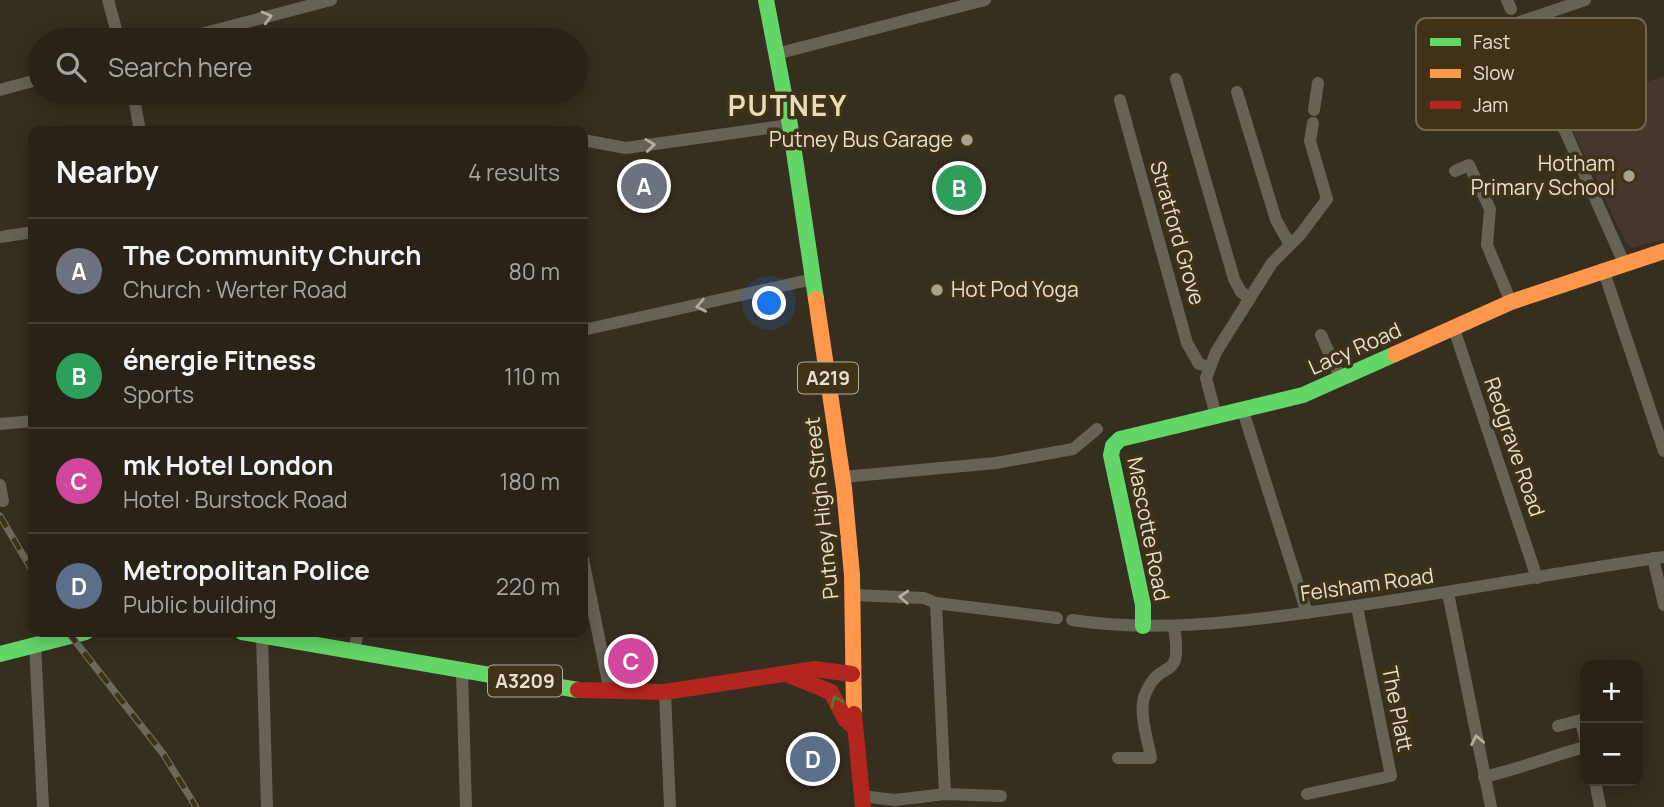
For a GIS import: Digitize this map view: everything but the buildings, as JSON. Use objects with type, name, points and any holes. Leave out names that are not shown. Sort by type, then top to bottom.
[{"type":"main road","name":"Putney High Street","points":[[765,0],[790,125],[843,477],[853,595],[852,674],[862,802]]},
{"type":"main road","name":"Lacy Road","points":[[1116,442],[1128,435],[1243,411],[1303,395],[1511,302],[1603,269],[1664,251]]},
{"type":"main road","name":"Mascotte Road","points":[[1116,442],[1111,455],[1143,605],[1143,626]]},
{"type":"main road","points":[[0,654],[65,637]]},
{"type":"main road","name":"A3209","points":[[274,637],[572,690],[665,692],[815,669],[852,674]]},
{"type":"main road","name":"A3209","points":[[789,675],[831,690],[837,698],[842,718],[855,728]]},
{"type":"street","points":[[108,0],[116,28]]},
{"type":"street","points":[[223,28],[331,0]]},
{"type":"street","points":[[776,54],[985,0]]},
{"type":"street","points":[[1532,18],[1586,0]]},
{"type":"street","points":[[1176,79],[1234,279],[1241,292],[1248,297]]},
{"type":"street","points":[[0,90],[28,82]]},
{"type":"street","points":[[1216,416],[1207,387],[1210,367],[1248,297],[1327,199],[1310,141],[1318,83]]},
{"type":"street","points":[[1237,92],[1276,220],[1289,243]]},
{"type":"street","name":"Stratford Grove","points":[[1120,100],[1188,343],[1195,358],[1210,367]]},
{"type":"street","points":[[136,105],[140,126]]},
{"type":"street","points":[[588,141],[626,148],[790,125]]},
{"type":"street","points":[[1565,130],[1625,262]]},
{"type":"street","points":[[1455,171],[1469,165],[1490,209],[1487,245],[1511,302]]},
{"type":"street","points":[[0,237],[28,233]]},
{"type":"street","points":[[1603,269],[1664,451]]},
{"type":"street","points":[[588,329],[813,279]]},
{"type":"street","name":"Redgrave Road","points":[[1454,328],[1537,578]]},
{"type":"street","points":[[1321,335],[1341,379]]},
{"type":"street","points":[[1243,411],[1307,613]]},
{"type":"street","points":[[0,424],[28,422]]},
{"type":"street","points":[[843,477],[929,471],[1073,449],[1097,429]]},
{"type":"street","points":[[0,485],[3,501]]},
{"type":"street","points":[[1659,558],[1664,606]]},
{"type":"street","name":"Felsham Road","points":[[1072,620],[1174,627],[1307,613],[1659,558]]},
{"type":"street","points":[[588,584],[610,692]]},
{"type":"street","points":[[1448,593],[1491,807]]},
{"type":"street","points":[[853,595],[924,598],[936,603],[1057,618]]},
{"type":"street","points":[[936,603],[945,794]]},
{"type":"street","name":"The Platt","points":[[1307,794],[1391,776],[1357,607]]},
{"type":"street","points":[[1118,758],[1151,758],[1144,714],[1145,693],[1158,677],[1175,664],[1178,655],[1174,627]]},
{"type":"street","points":[[262,637],[267,807]]},
{"type":"street","points":[[355,651],[357,637]]},
{"type":"street","points":[[35,644],[43,807]]},
{"type":"street","points":[[462,671],[466,807]]},
{"type":"street","points":[[665,692],[670,807]]},
{"type":"street","points":[[1558,726],[1580,720]]},
{"type":"street","points":[[1484,776],[1517,770],[1543,758],[1580,748]]},
{"type":"street","points":[[1596,786],[1600,807]]},
{"type":"street","points":[[862,802],[945,794],[1001,796]]},
{"type":"shaded area","name":"Hotham Primary School","points":[[1664,76],[1664,239],[1632,248],[1626,243],[1573,130],[1646,130],[1646,82]]},
{"type":"railway","points":[[0,516],[28,564]]},
{"type":"railway","points":[[72,637],[164,755],[196,807]]},
{"type":"traffic: fast","points":[[766,0],[790,125],[816,299]]},
{"type":"traffic: fast","points":[[1143,626],[1143,605],[1111,455],[1113,446],[1120,439],[1303,395],[1395,354]]},
{"type":"traffic: fast","points":[[0,654],[66,637]]},
{"type":"traffic: fast","points":[[271,637],[578,690]]},
{"type":"traffic: slow","points":[[1395,354],[1511,302],[1664,251]]},
{"type":"traffic: slow","points":[[816,299],[844,488],[852,575],[854,714]]},
{"type":"traffic: jam","points":[[578,690],[665,692],[815,669],[852,674]]},
{"type":"traffic: jam","points":[[789,675],[831,692],[845,719],[855,728]]},
{"type":"traffic: jam","points":[[854,714],[863,807]]},
{"type":"place","name":"Putney Bus Garage","points":[[967,140]]},
{"type":"place","name":"Hotham Primary School","points":[[1629,176]]},
{"type":"place","name":"The Community Church","points":[[644,186]]},
{"type":"place","name":"énergie Fitness","points":[[959,188]]},
{"type":"place","name":"Hot Pod Yoga","points":[[937,290]]},
{"type":"place","name":"mk Hotel London","points":[[631,661]]},
{"type":"place","name":"Metropolitan Police","points":[[813,759]]},
{"type":"district","name":"PUTNEY","points":[[788,106]]}]
